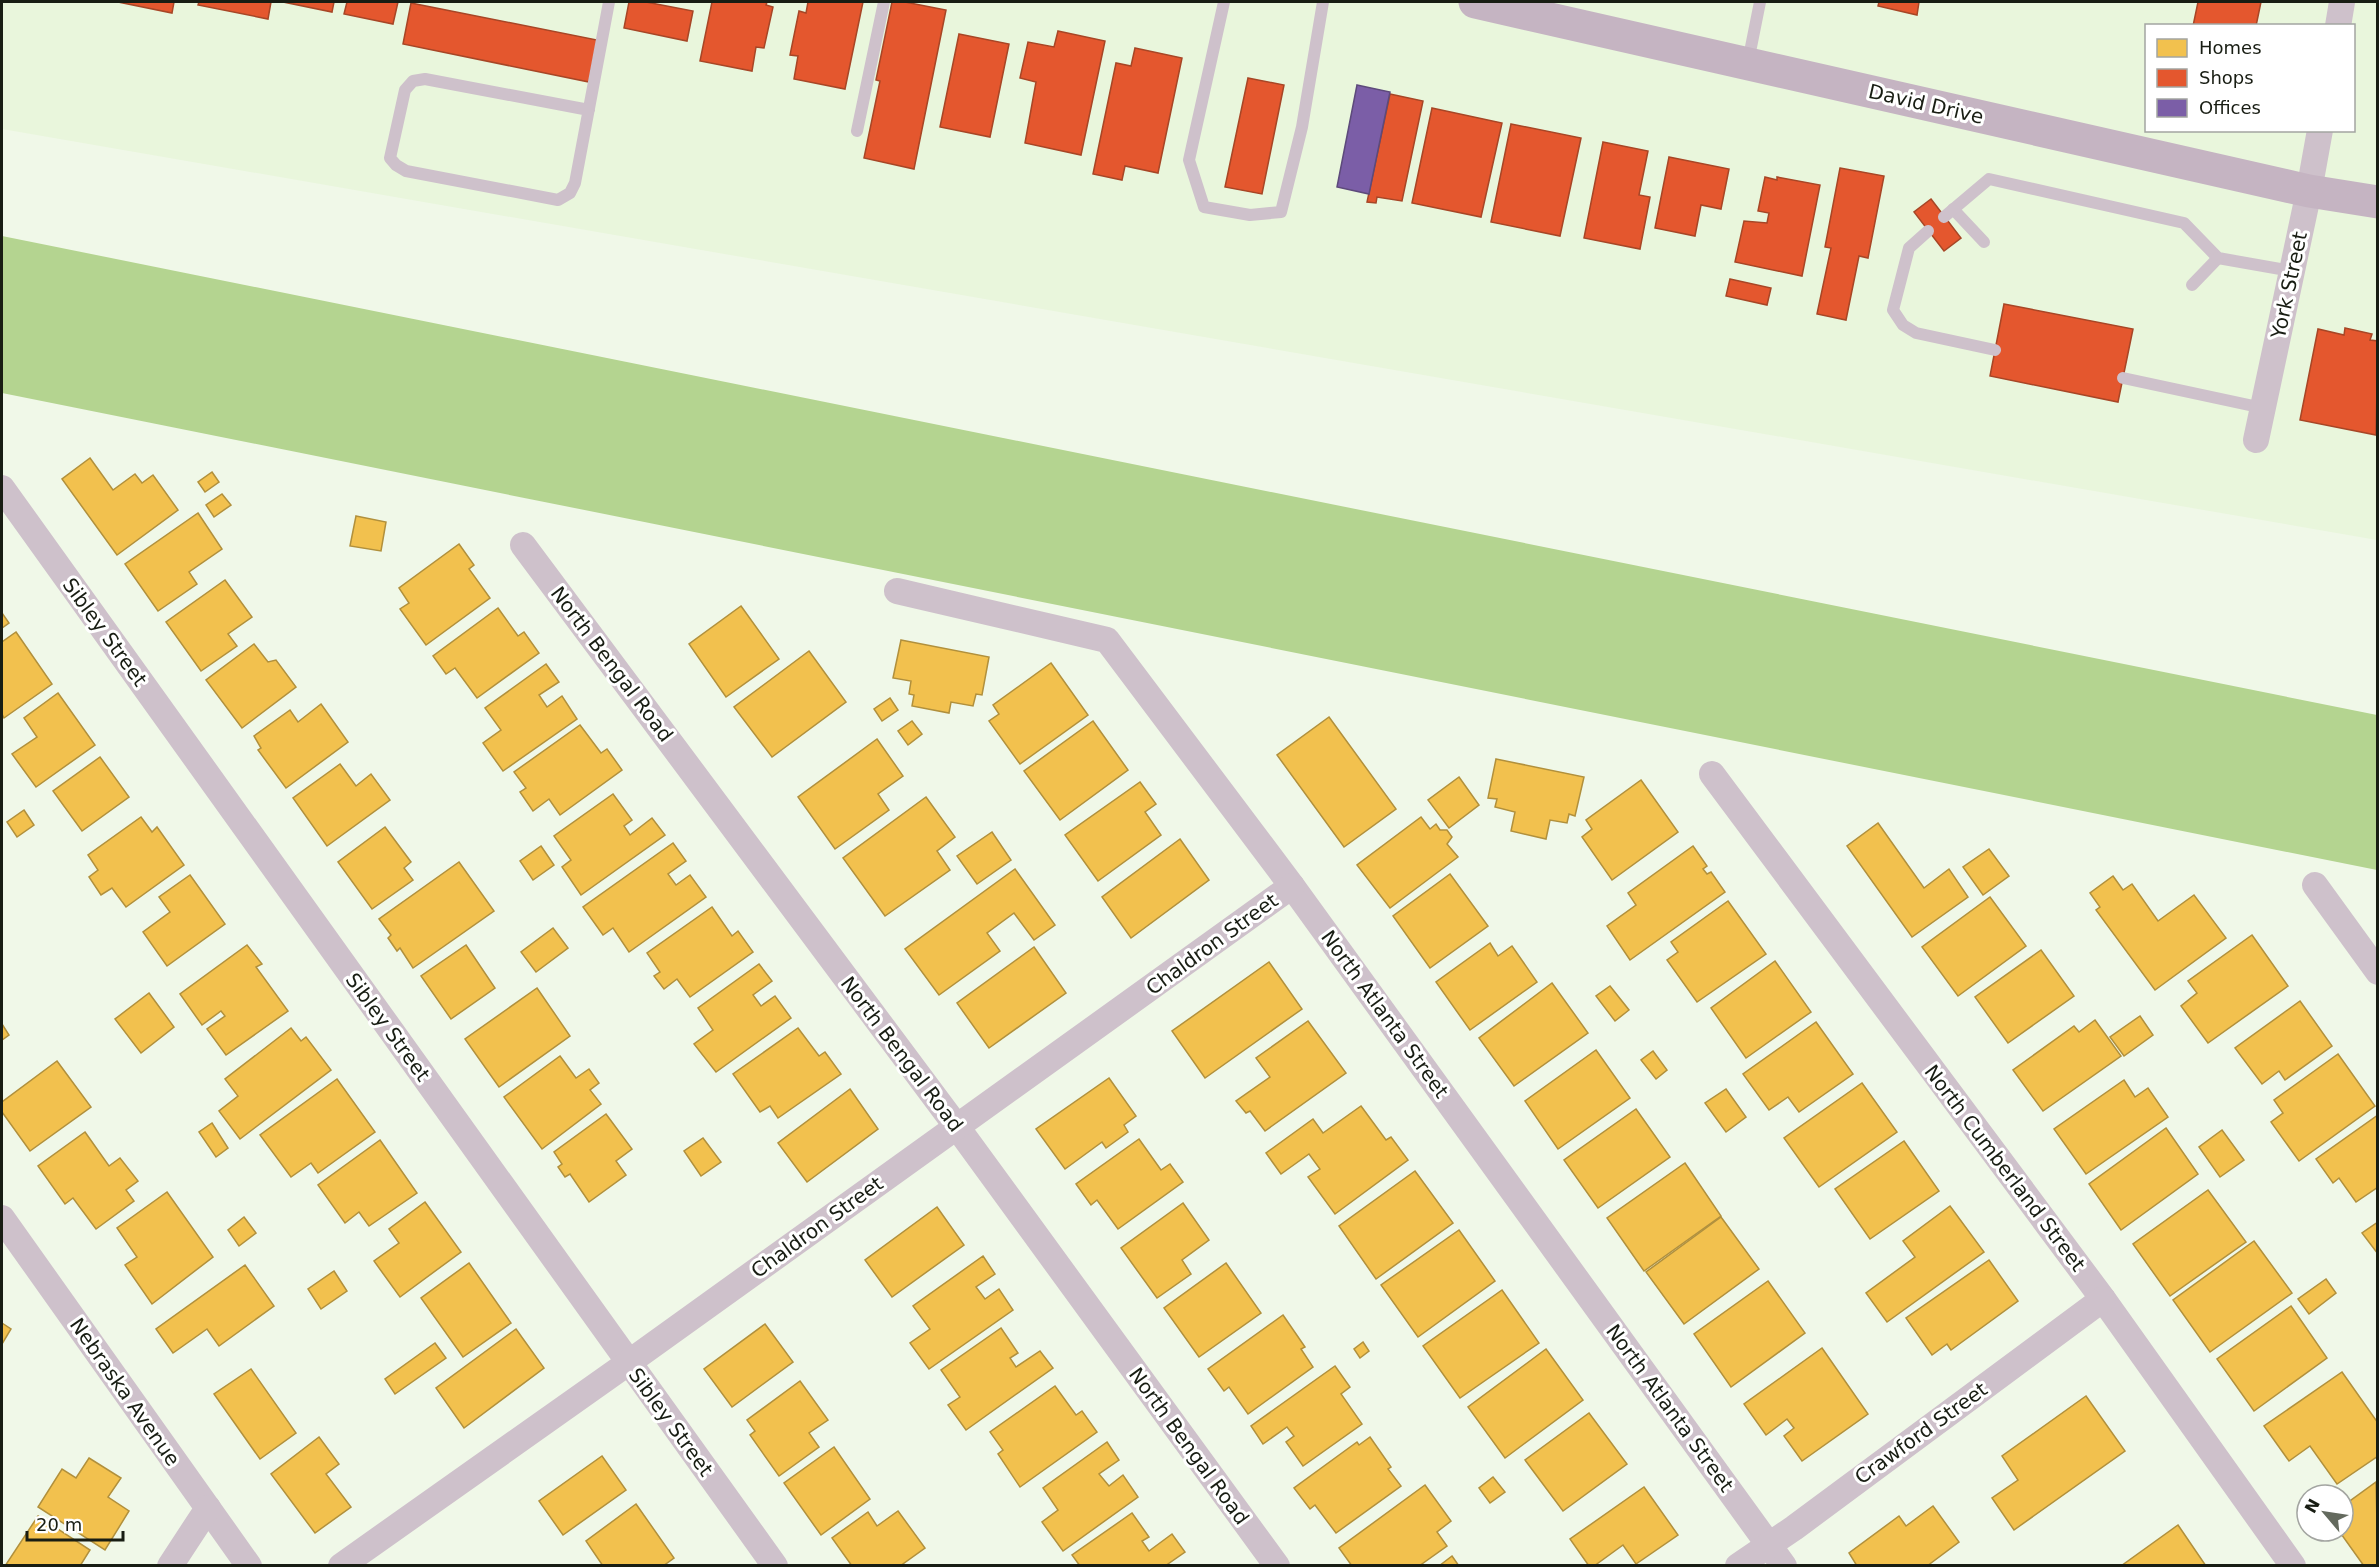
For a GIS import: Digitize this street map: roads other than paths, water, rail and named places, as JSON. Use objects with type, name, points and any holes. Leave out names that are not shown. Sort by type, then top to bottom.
[{"type":"main road","name":"David Drive","points":[[1475,2],[2309,191],[2378,202]]},
{"type":"street","points":[[2338,24],[2342,2]]},
{"type":"street","name":"York Street","points":[[2256,440],[2320,132]]},
{"type":"street","name":"Sibley Street","points":[[2,488],[775,1566]]},
{"type":"street","name":"North Bengal Road","points":[[524,545],[957,1127],[1277,1566]]},
{"type":"street","name":"North Atlanta Street","points":[[897,591],[1107,640],[1292,886],[1784,1566]]},
{"type":"street","name":"North Cumberland Street","points":[[1712,774],[2103,1299],[2293,1566]]},
{"type":"street","points":[[2315,885],[2378,972]]},
{"type":"street","name":"Chaldron Street","points":[[341,1566],[628,1363],[1292,886]]},
{"type":"street","name":"Nebraska Avenue","points":[[2,1218],[249,1566]]},
{"type":"street","name":"Crawford Street","points":[[1738,1566],[2103,1299]]},
{"type":"street","points":[[170,1566],[208,1508]]},
{"type":"lane","points":[[590,110],[425,79],[413,81],[405,90],[390,158],[406,171],[558,200],[570,193],[576,183],[590,110],[609,2]]},
{"type":"lane","points":[[857,131],[884,2]]},
{"type":"lane","points":[[1224,2],[1189,160],[1204,207],[1250,215],[1281,212],[1302,127],[1323,2]]},
{"type":"lane","points":[[1747,63],[1760,2]]},
{"type":"lane","points":[[1984,243],[1948,213],[1989,179],[2184,223],[2218,258],[2292,271]]},
{"type":"lane","points":[[1928,231],[1909,248],[1893,310],[1903,325],[1916,333],[1995,350]]},
{"type":"lane","points":[[2192,285],[2218,258]]},
{"type":"lane","points":[[2123,378],[2263,408]]}]
